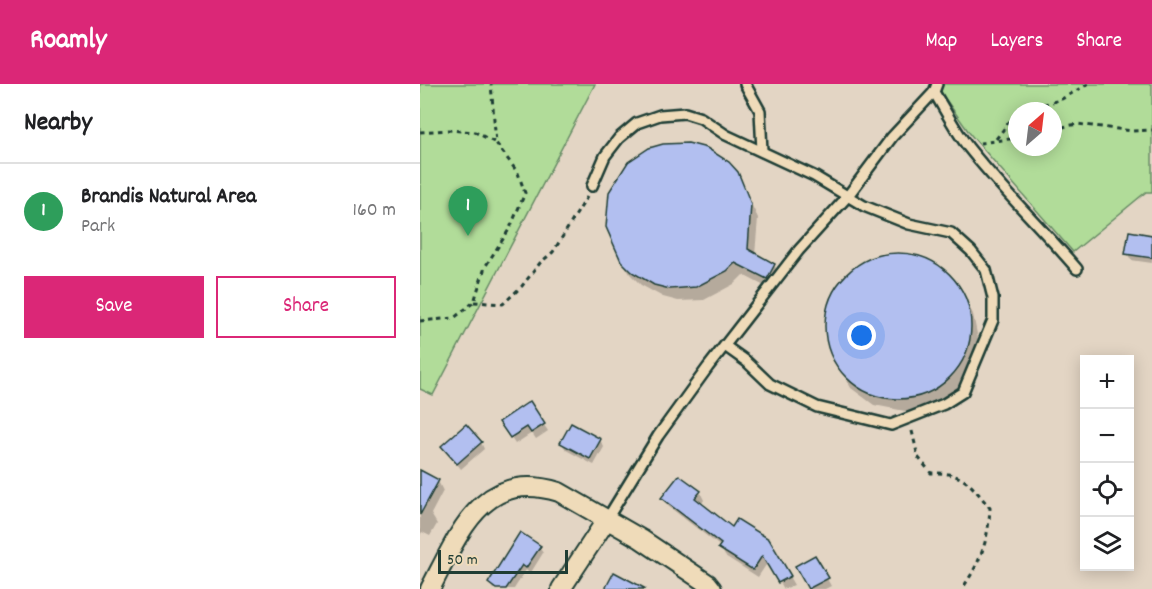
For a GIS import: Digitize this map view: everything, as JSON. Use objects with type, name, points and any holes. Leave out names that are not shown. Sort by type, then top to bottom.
[{"type":"street","points":[[430,589],[465,524],[474,512],[491,497],[505,490],[525,486],[546,487],[559,492],[641,539],[712,589]]},
{"type":"street","points":[[561,589],[607,519]]},
{"type":"lane","points":[[745,84],[760,111],[762,151]]},
{"type":"lane","points":[[607,519],[658,436],[725,346],[799,250],[847,197],[892,137],[935,88],[966,145],[1000,187],[1077,269]]},
{"type":"lane","points":[[592,186],[605,156],[619,138],[637,123],[660,115],[685,113],[701,118],[726,135],[814,176],[847,197],[909,224],[951,232],[971,251],[986,270],[993,298],[993,320],[963,392],[944,404],[891,425],[817,407],[770,384],[747,362],[725,346]]},
{"type":"path","points":[[491,84],[496,143]]},
{"type":"path","points":[[1052,102],[1088,84]]},
{"type":"path","points":[[1008,124],[995,141],[1008,139]]},
{"type":"path","points":[[1062,127],[1077,124],[1152,130]]},
{"type":"path","points":[[420,132],[448,130],[475,132],[496,143],[519,173],[525,193],[510,228],[484,267],[474,302],[454,318],[420,321]]},
{"type":"path","points":[[474,302],[503,303],[522,286],[540,263],[553,252],[592,186]]},
{"type":"path","points":[[910,418],[918,457],[931,473],[963,477],[990,508],[989,535],[980,558],[962,589]]},
{"type":"green space","points":[[420,84],[595,84],[433,395],[420,389]]},
{"type":"green space","points":[[943,84],[1152,84],[1152,192],[1146,192],[1073,252],[971,135],[939,90]]},
{"type":"building","points":[[688,143],[707,148],[729,162],[738,172],[751,204],[748,249],[775,264],[767,279],[735,263],[727,271],[696,287],[670,289],[654,285],[632,272],[621,261],[606,227],[609,192],[628,162],[649,148],[663,144]]},
{"type":"building","points":[[1129,231],[1152,235],[1152,258],[1125,254]]},
{"type":"building","points":[[898,253],[912,254],[926,259],[939,265],[950,274],[959,285],[965,298],[970,312],[970,340],[965,354],[959,367],[950,378],[939,387],[926,393],[912,398],[898,399],[884,398],[870,393],[857,387],[846,378],[837,367],[831,354],[826,340],[825,326],[826,312],[831,298],[837,285],[846,274],[857,265],[870,259],[884,254]]},
{"type":"building","points":[[530,401],[545,424],[531,433],[527,427],[510,438],[499,422]]},
{"type":"building","points":[[571,423],[601,439],[590,459],[560,443]]},
{"type":"building","points":[[466,424],[482,442],[457,464],[441,446]]},
{"type":"building","points":[[420,470],[439,480],[420,515]]},
{"type":"building","points":[[679,475],[701,491],[695,498],[732,527],[737,519],[769,539],[791,576],[778,583],[762,556],[753,570],[718,548],[721,544],[661,498]]},
{"type":"building","points":[[520,532],[541,546],[526,568],[522,565],[506,589],[496,589],[488,583]]},
{"type":"building","points":[[815,555],[829,578],[808,589],[795,566]]},
{"type":"building","points":[[614,572],[646,589],[605,589]]},
{"type":"place","name":"Brandis Natural Area","points":[[468,236]]}]
